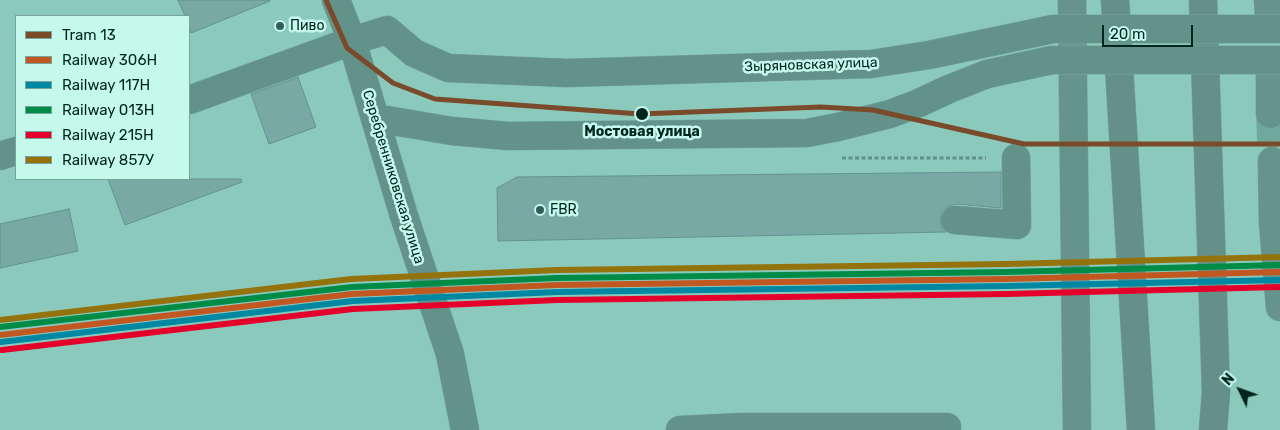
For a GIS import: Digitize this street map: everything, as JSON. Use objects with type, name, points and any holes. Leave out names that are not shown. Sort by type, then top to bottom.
[{"type":"highway","points":[[1072,0],[1077,430]]},
{"type":"highway","points":[[1270,114],[1275,66]]},
{"type":"highway","points":[[1272,161],[1280,308]]},
{"type":"main road","points":[[1115,0],[1141,430]]},
{"type":"main road","points":[[1202,0],[1216,392],[1213,430]]},
{"type":"street","name":"Серебренниковская улица","points":[[336,0],[352,40],[404,216],[450,354],[464,430]]},
{"type":"street","name":"Зыряновская улица","points":[[352,40],[386,30],[414,53],[448,68],[567,73],[871,64],[929,55],[1053,29],[1272,14]]},
{"type":"street","points":[[190,100],[352,40]]},
{"type":"street","points":[[375,118],[452,132],[508,136],[807,133],[890,114],[987,74],[1052,60],[1275,66]]},
{"type":"street","points":[[0,156],[15,151]]},
{"type":"street","points":[[955,220],[1017,225],[1016,158]]},
{"type":"street","points":[[680,430],[742,427],[947,428]]},
{"type":"building","points":[[178,0],[270,0],[191,33],[190,15],[185,15]]},
{"type":"building","points":[[298,77],[316,127],[269,144],[251,94]]},
{"type":"building","points":[[1001,172],[1001,208],[956,204],[949,206],[942,211],[940,218],[941,226],[946,232],[498,241],[497,188],[517,177]]},
{"type":"building","points":[[241,179],[242,182],[125,225],[108,180]]},
{"type":"building","points":[[69,209],[78,251],[0,268],[0,224]]},
{"type":"tunnel","points":[[1270,114],[1272,161]]},
{"type":"tram line","name":"13","points":[[326,0],[347,48],[393,83],[435,99],[640,114],[821,107],[873,110],[1024,144],[1280,144]]},
{"type":"rail line","name":"857У","points":[[0,320],[351,279],[557,270],[1007,264],[1280,257]]},
{"type":"rail line","name":"013Н","points":[[0,327],[352,287],[557,278],[1007,272],[1280,265]]},
{"type":"rail line","name":"306Н","points":[[0,335],[352,294],[557,285],[1007,279],[1280,272]]},
{"type":"rail line","name":"117Н","points":[[1,342],[353,301],[557,292],[1280,280]]},
{"type":"rail line","name":"215Н","points":[[2,350],[353,309],[557,300],[1007,294],[1280,287]]},
{"type":"place","name":"Пиво","points":[[280,26]]},
{"type":"place","name":"Мостовая улица","points":[[642,114]]},
{"type":"place","name":"FBR","points":[[540,210]]}]
